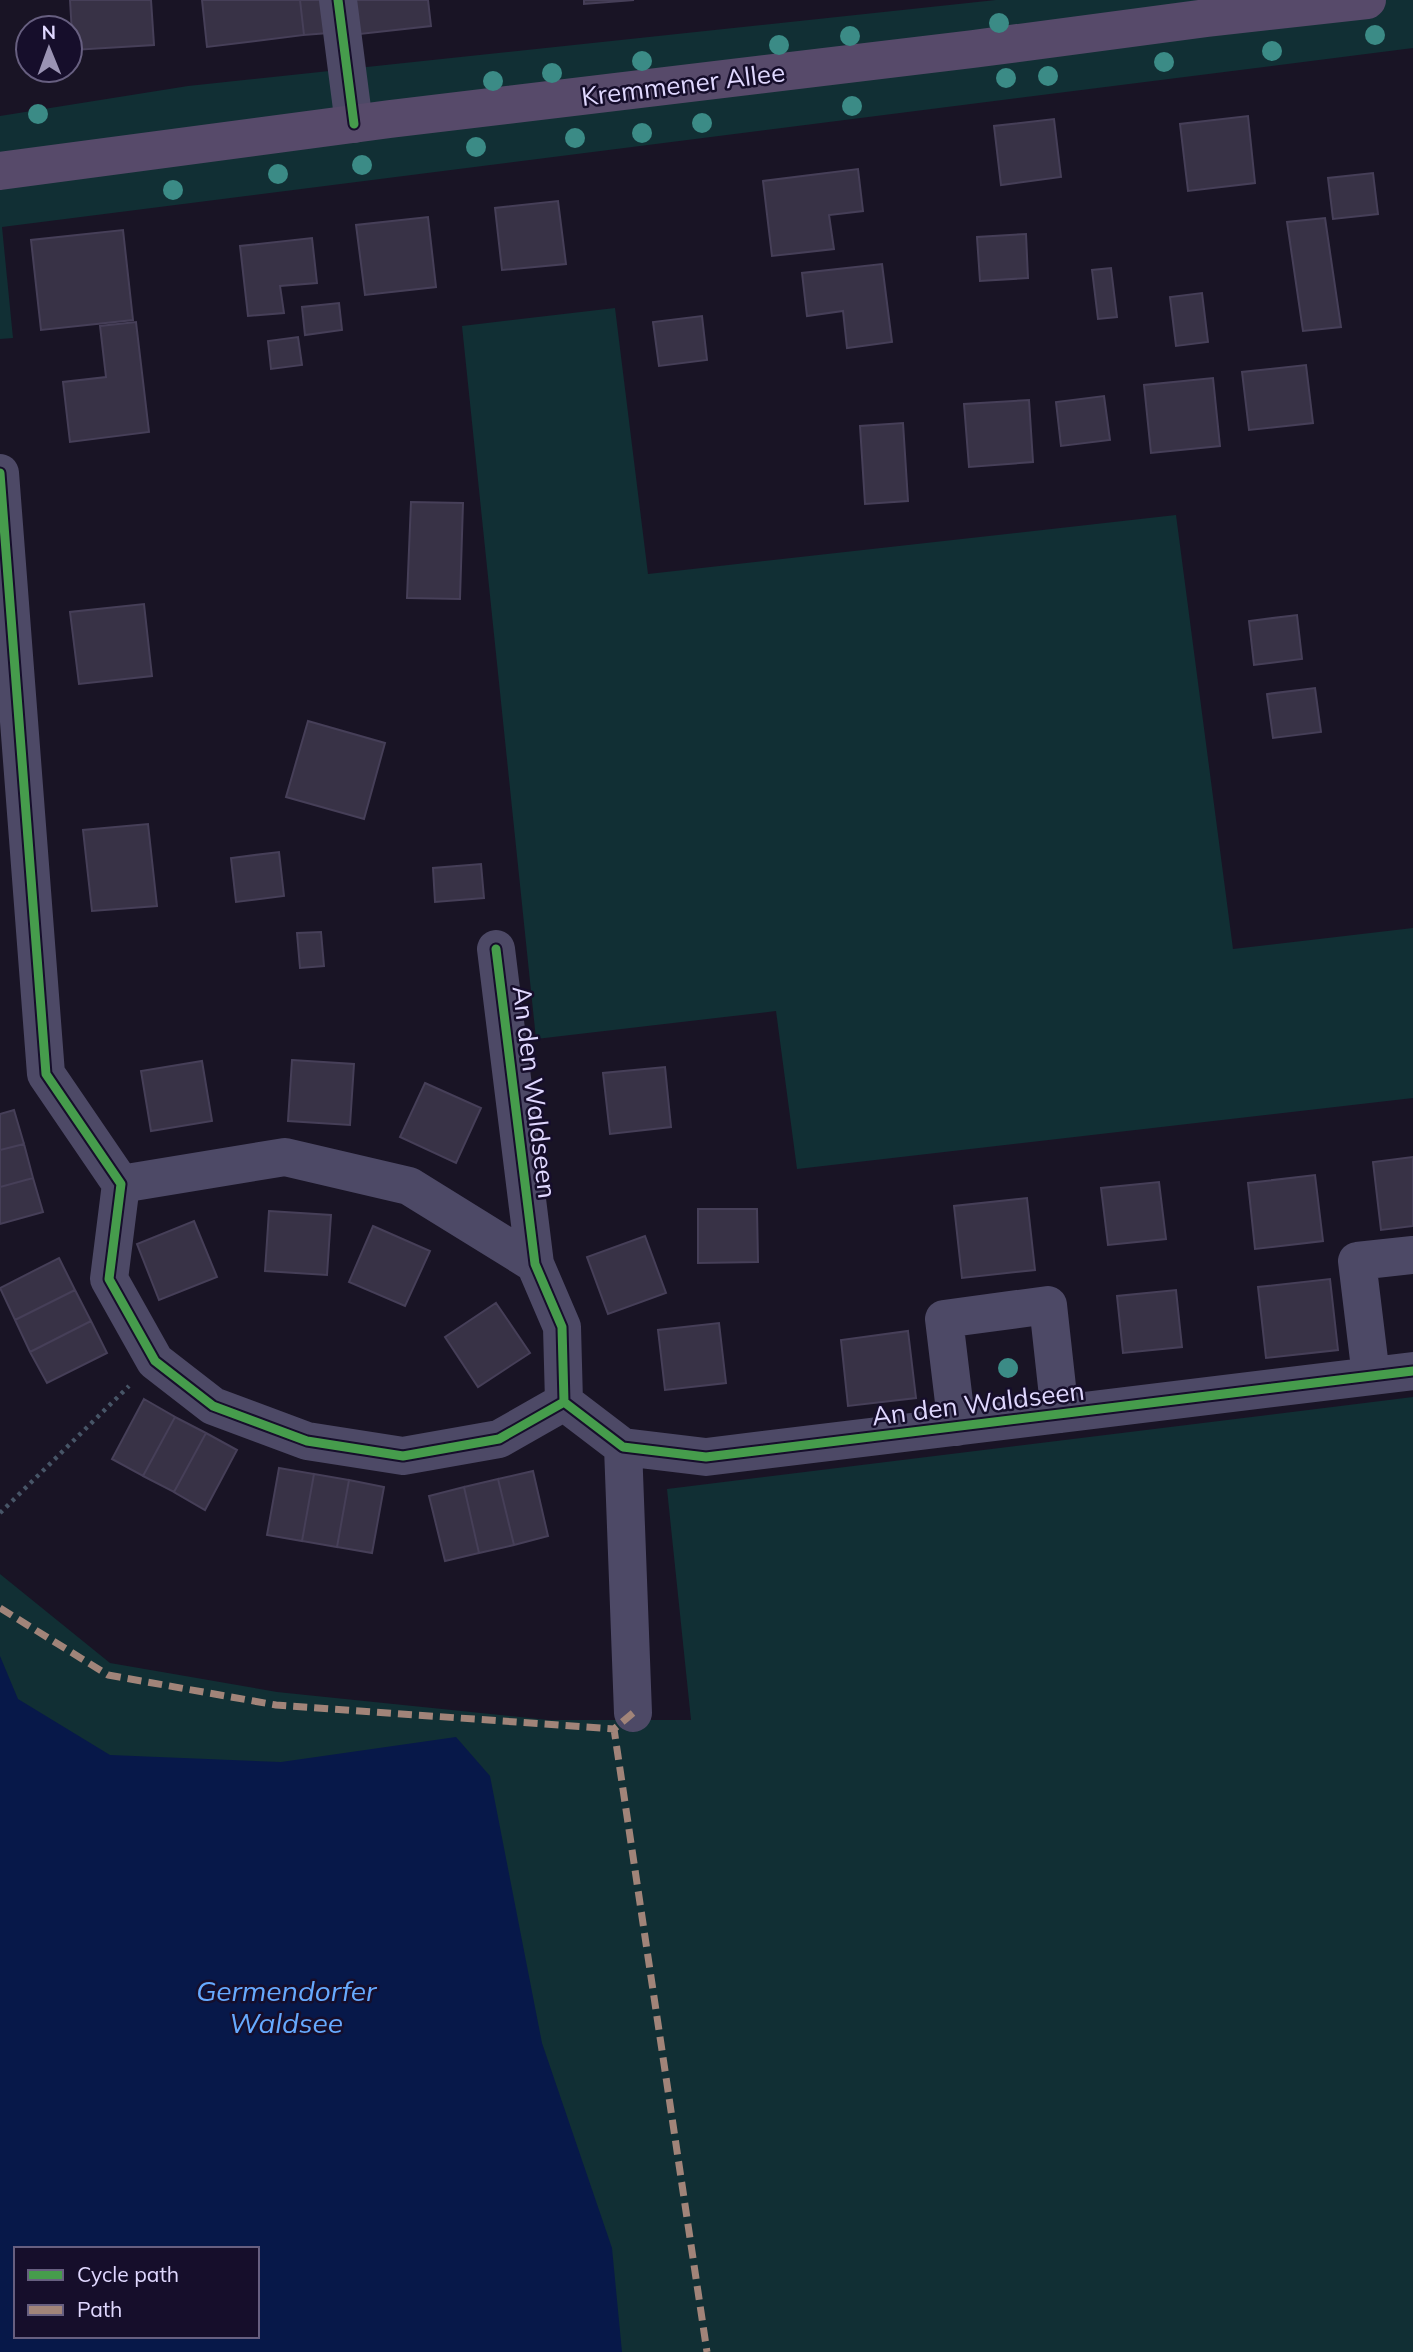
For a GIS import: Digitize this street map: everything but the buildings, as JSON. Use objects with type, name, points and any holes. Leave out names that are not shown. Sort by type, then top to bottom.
[{"type":"main road","name":"Kremmener Allee","points":[[0,171],[354,124],[1367,0]]},
{"type":"street","points":[[338,0],[354,124]]},
{"type":"street","points":[[0,473],[46,1074],[121,1184],[109,1279],[155,1361],[213,1406],[307,1441],[403,1456],[499,1438],[564,1402],[623,1447],[633,1713]]},
{"type":"street","name":"An den Waldseen","points":[[496,949],[535,1264],[562,1327],[564,1402]]},
{"type":"street","points":[[121,1184],[285,1157],[409,1186],[535,1264]]},
{"type":"street","points":[[1371,1376],[1357,1261],[1413,1255]]},
{"type":"street","name":"An den Waldseen","points":[[957,1427],[944,1319],[1048,1305],[1060,1414]]},
{"type":"street","name":"An den Waldseen","points":[[623,1447],[706,1457],[1413,1371]]},
{"type":"path","points":[[0,1513],[155,1361]]},
{"type":"green space","points":[[996,0],[1413,0],[1413,48],[2,227],[13,338],[0,339],[0,116],[188,86]]},
{"type":"green space","points":[[615,308],[648,574],[1176,515],[1233,949],[1413,928],[1413,1098],[797,1169],[776,1011],[536,1039],[462,326]]},
{"type":"green space","points":[[1413,1397],[1413,2352],[0,2352],[0,1574],[110,1663],[277,1692],[548,1720],[691,1720],[667,1489]]},
{"type":"water","name":"Germendorfer Waldsee","points":[[0,1656],[18,1699],[110,1755],[281,1762],[456,1737],[490,1776],[542,2043],[612,2248],[622,2352],[0,2352]]},
{"type":"marked path","points":[[0,1608],[108,1675],[276,1705],[614,1729]]},
{"type":"marked path","points":[[633,1713],[614,1729],[707,2352]]},
{"type":"cycle path","points":[[338,0],[354,124]]},
{"type":"cycle path","points":[[0,473],[46,1074],[121,1184],[109,1279],[155,1361],[213,1406],[307,1441],[403,1456],[499,1439],[564,1402],[562,1327],[535,1264],[496,949]]},
{"type":"cycle path","points":[[564,1402],[623,1447],[706,1457],[1413,1371]]}]
